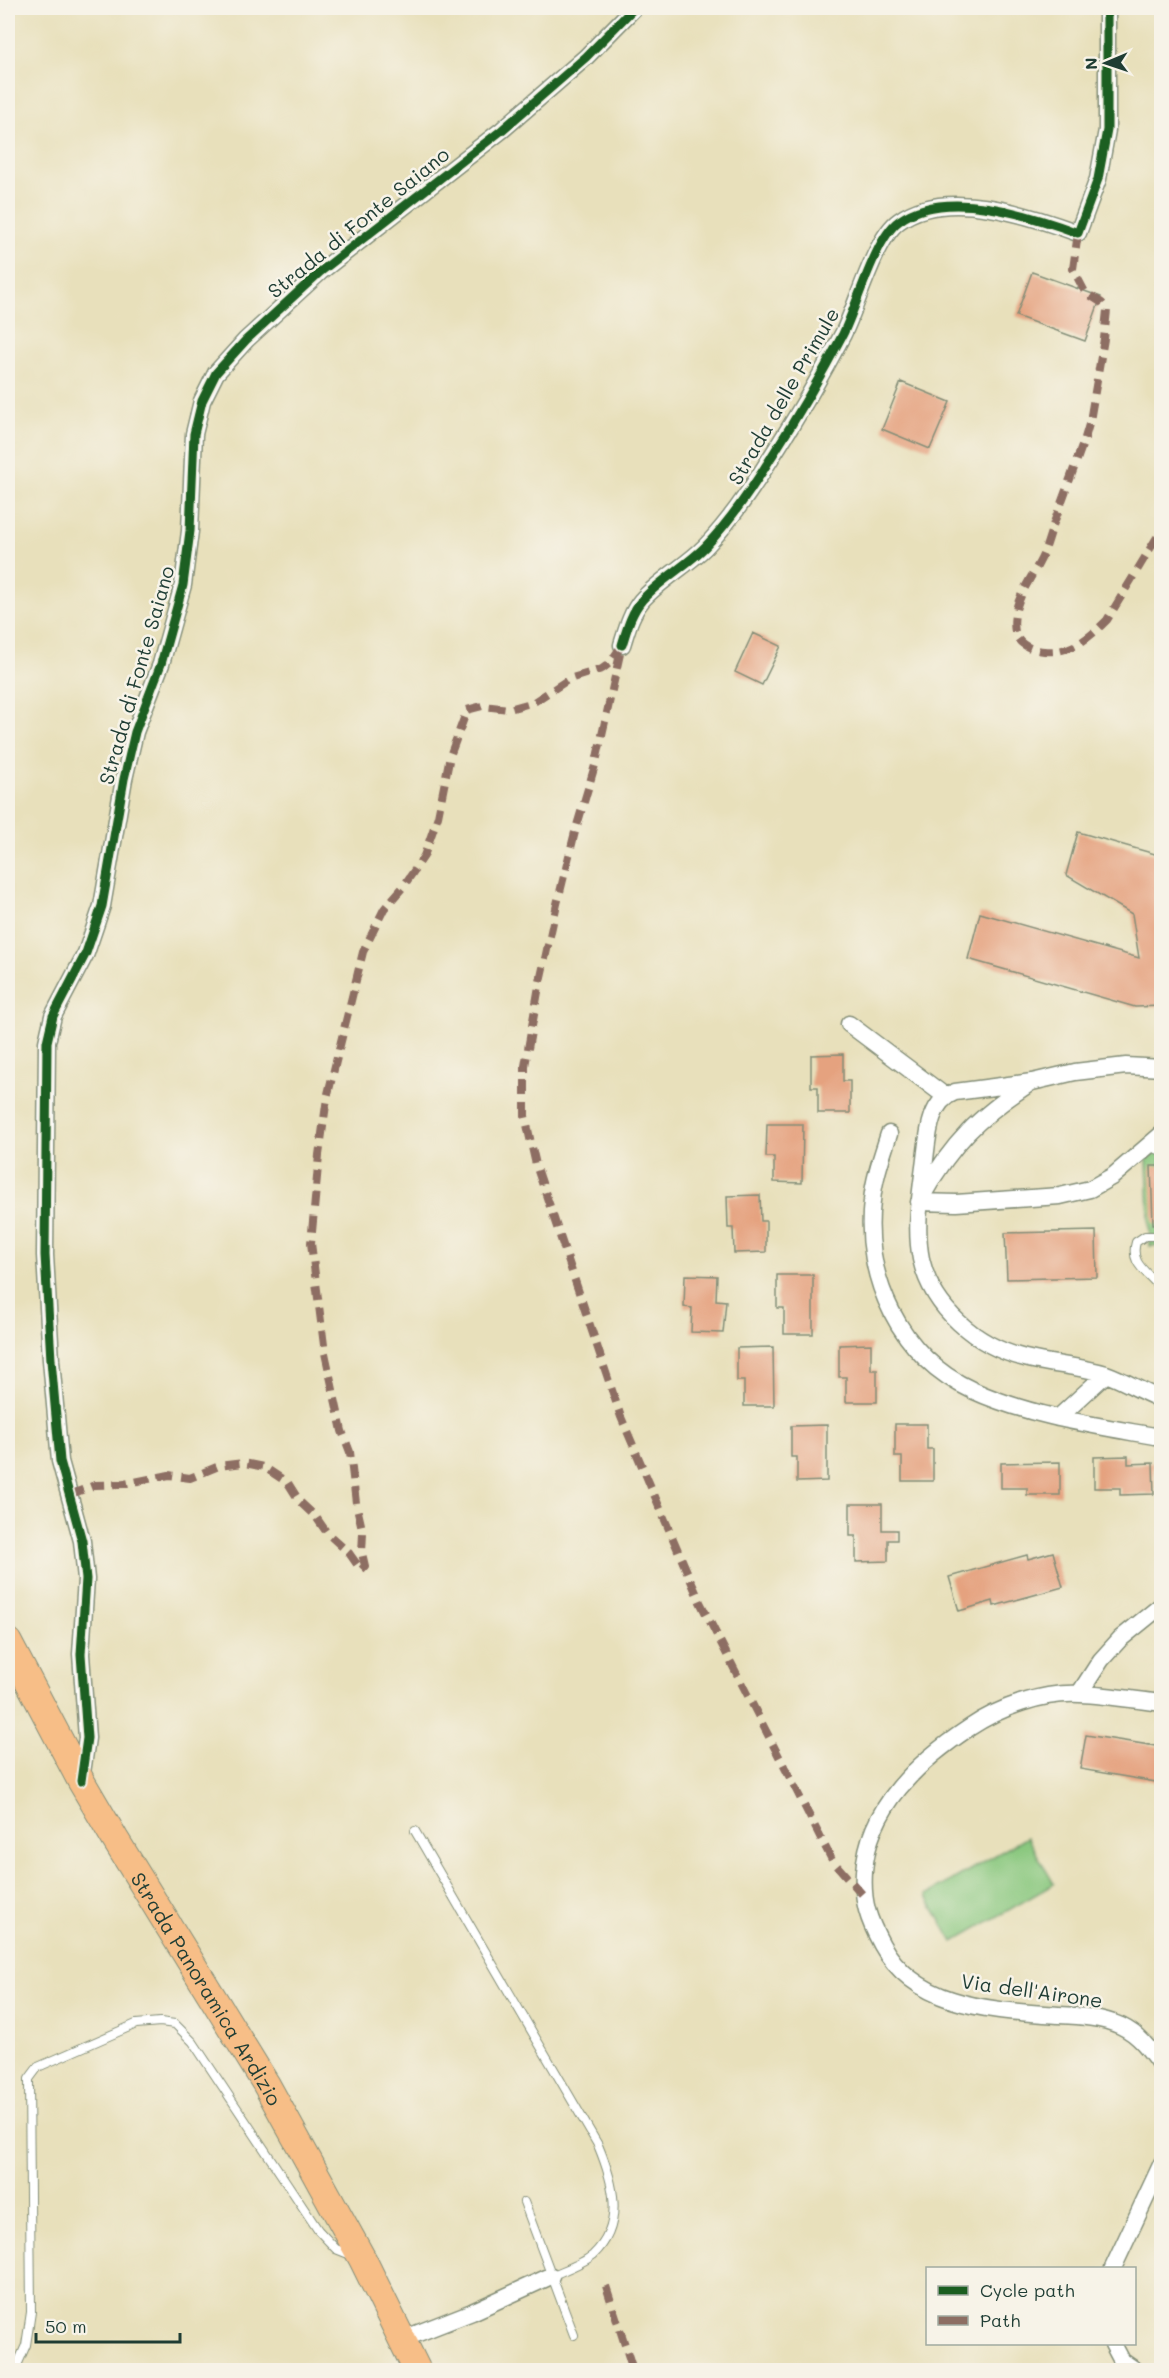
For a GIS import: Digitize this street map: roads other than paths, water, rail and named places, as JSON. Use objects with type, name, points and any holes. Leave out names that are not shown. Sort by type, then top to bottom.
[{"type":"main road","name":"Strada Panoramica Ardizio","points":[[8,1642],[81,1781],[266,2084],[363,2259],[417,2370]]},
{"type":"street","name":"Strada di Fonte Saiano","points":[[81,1781],[87,1738],[81,1654],[86,1579],[82,1541],[60,1461],[51,1360],[45,1255],[47,1042],[52,1016],[86,953],[102,906],[123,779],[135,732],[161,664],[183,585],[190,531],[194,434],[202,401],[216,373],[246,340],[320,272],[502,130],[586,57],[634,8]]},
{"type":"street","name":"Strada delle Primule","points":[[622,645],[630,619],[642,600],[703,549],[735,513],[772,456],[843,334],[883,240],[897,222],[918,210],[952,205],[994,209],[1034,217],[1078,233],[1098,179],[1107,130],[1107,8]]},
{"type":"street","points":[[849,1024],[945,1096]]},
{"type":"street","points":[[1160,1396],[1106,1374],[1023,1358],[992,1346],[965,1329],[944,1308],[929,1283],[921,1258],[918,1230],[919,1202],[930,1125],[937,1105],[945,1096],[955,1092],[1032,1082],[1075,1072],[1116,1067],[1161,1068]]},
{"type":"street","points":[[919,1202],[939,1166],[963,1137],[992,1108],[1032,1082]]},
{"type":"street","points":[[889,1134],[872,1200],[870,1232],[874,1269],[891,1311],[906,1337],[934,1366],[970,1389],[1058,1418],[1154,1436]]},
{"type":"street","points":[[919,1202],[956,1203],[1025,1199],[1060,1196],[1090,1189],[1154,1148],[1161,1134]]},
{"type":"street","points":[[1058,1418],[1106,1374]]},
{"type":"street","points":[[1078,1694],[1101,1660],[1120,1639],[1161,1605]]},
{"type":"street","name":"Via dell'Airone","points":[[1161,1704],[1078,1694],[1036,1699],[988,1715],[941,1747],[902,1783],[877,1821],[865,1858],[862,1894],[873,1927],[889,1957],[915,1983],[948,2000],[989,2010],[1090,2017],[1120,2026],[1146,2043],[1161,2067]]},
{"type":"street","points":[[1113,2267],[1161,2163]]},
{"type":"street","points":[[403,2339],[472,2312],[551,2276]]},
{"type":"street","points":[[1114,2345],[1122,2361],[1135,2370]]},
{"type":"lane","points":[[1161,1236],[1145,1236],[1136,1242],[1133,1252],[1137,1263],[1156,1282],[1161,1291]]},
{"type":"lane","points":[[415,1831],[598,2145],[611,2178],[615,2204],[609,2233],[592,2255],[551,2276]]},
{"type":"lane","points":[[15,2370],[26,2345],[31,2312],[29,2079],[38,2067],[136,2024],[160,2022],[175,2025],[193,2042],[318,2230],[336,2249],[363,2259]]},
{"type":"lane","points":[[524,2202],[574,2334]]}]
